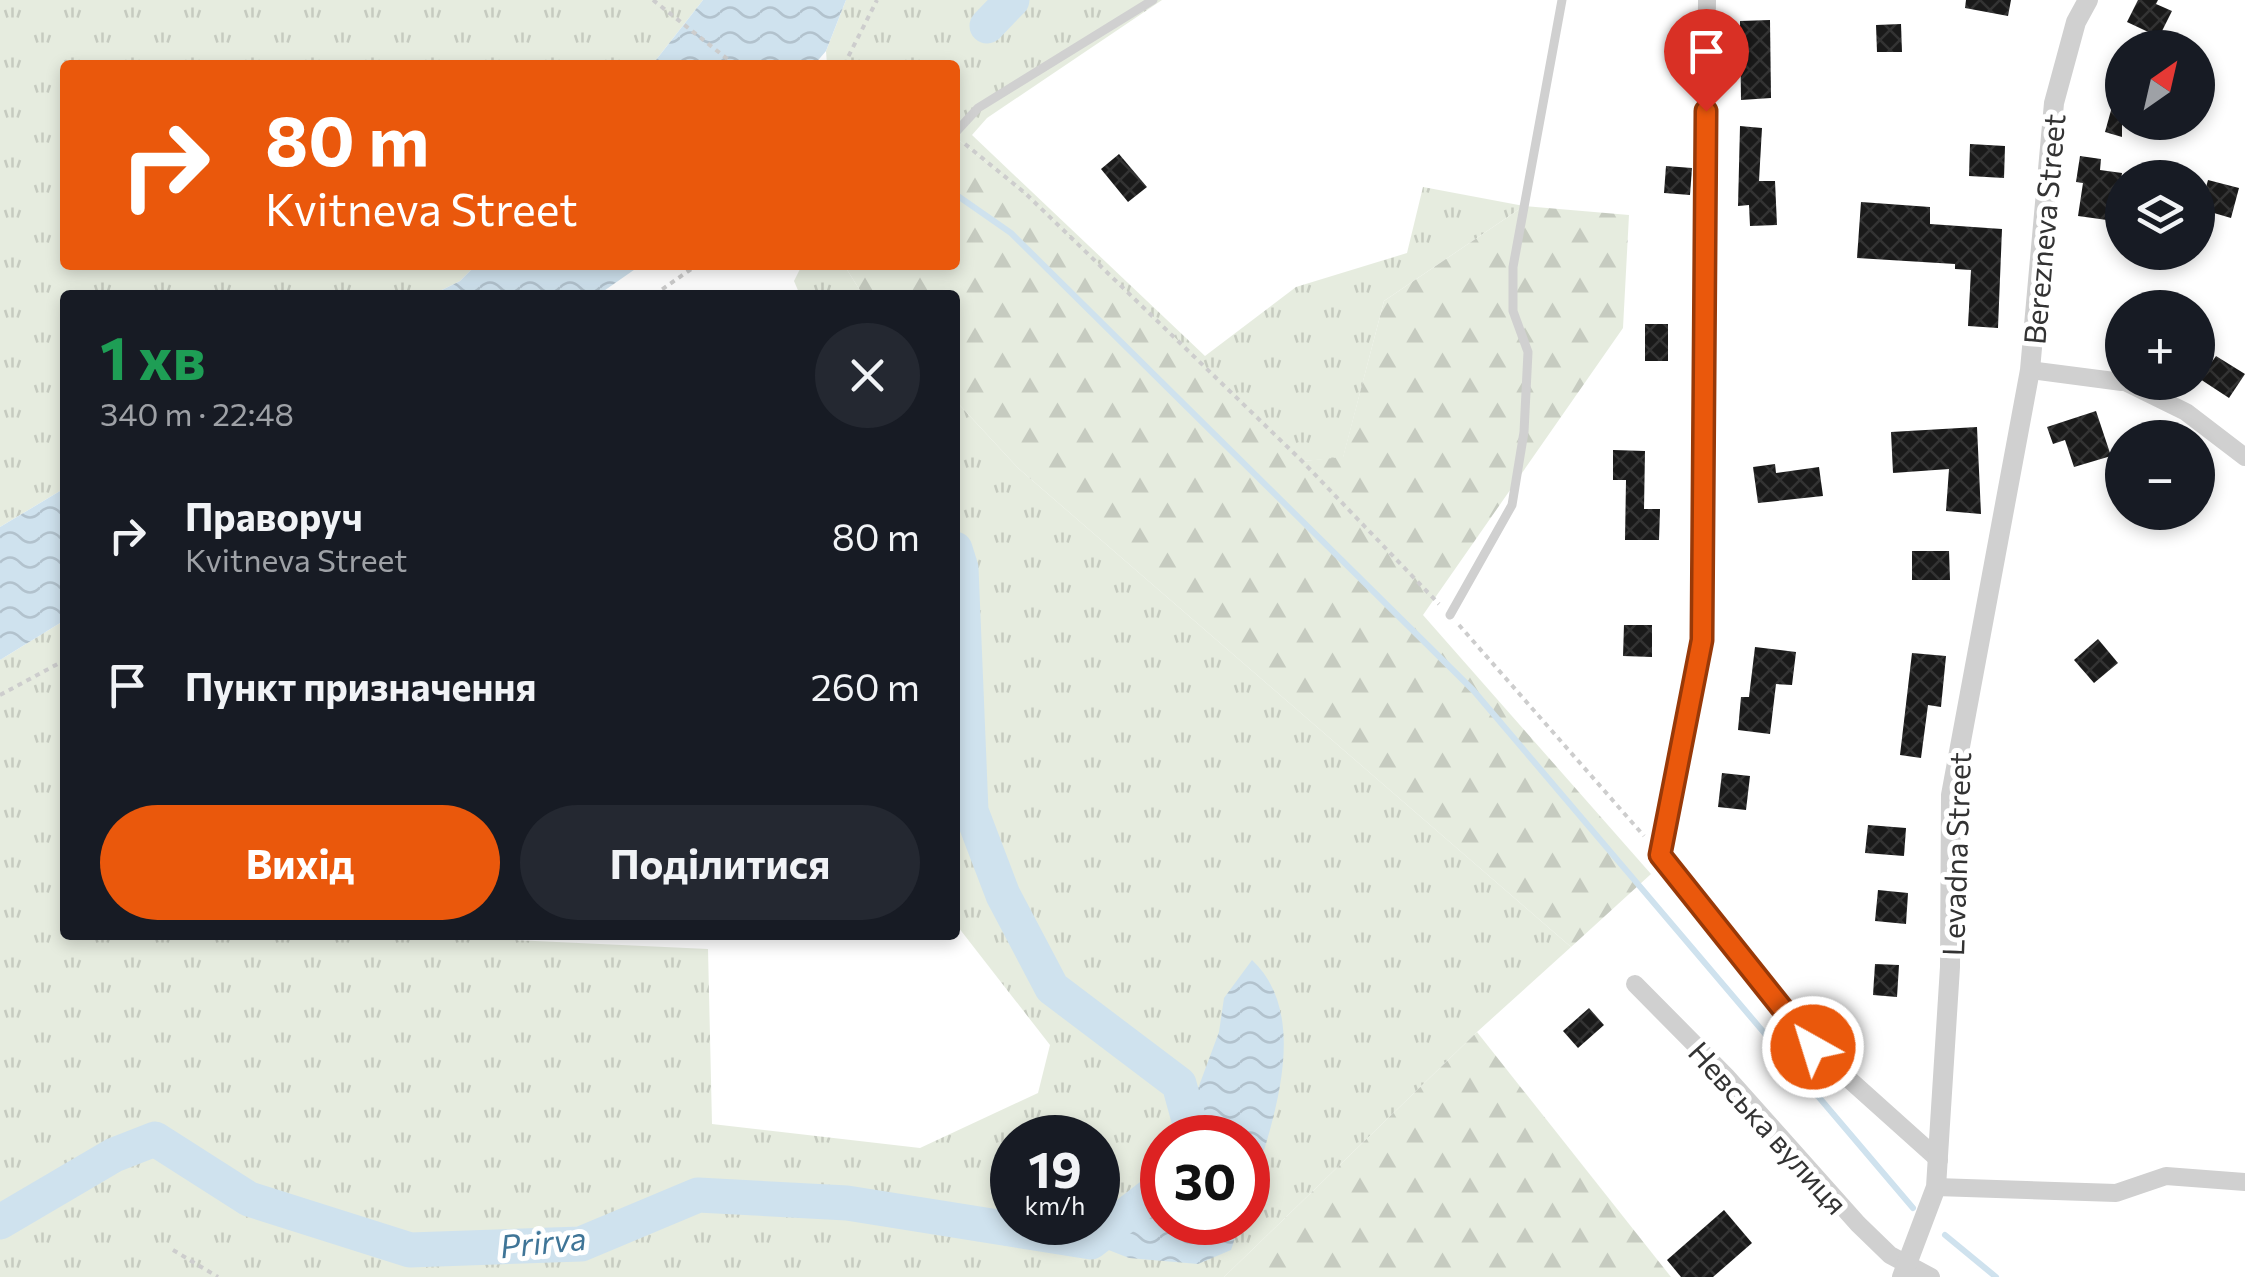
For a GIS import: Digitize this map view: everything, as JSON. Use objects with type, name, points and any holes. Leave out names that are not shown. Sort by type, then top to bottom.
[{"type":"street","points":[[1706,0],[1702,640],[1660,855],[1813,1047],[1939,1160]]},
{"type":"street","name":"Berezneva Street","points":[[2088,0],[2076,22],[2054,103],[2030,370],[2105,380]]},
{"type":"street","name":"Levadna Street","points":[[1905,1270],[1936,1187],[1939,1160],[1950,967],[1951,795],[2030,370]]},
{"type":"street","name":"Berezneva Street","points":[[2161,400],[2186,412],[2245,457]]},
{"type":"street","name":"Невська вулиця","points":[[1635,984],[1726,1076],[1858,1224],[1905,1270],[1931,1277]]},
{"type":"street","points":[[1936,1187],[2116,1192],[2166,1176],[2245,1182]]},
{"type":"lane","points":[[960,129],[978,108],[1154,0]]},
{"type":"lane","points":[[1450,615],[1512,506],[1524,432],[1528,352],[1513,312],[1513,267],[1562,0]]},
{"type":"path","points":[[653,0],[729,60]]},
{"type":"path","points":[[847,60],[877,0]]},
{"type":"path","points":[[960,139],[1025,192],[1302,461],[1450,615],[1660,855]]},
{"type":"path","points":[[661,290],[690,270]]},
{"type":"path","points":[[0,695],[60,663]]},
{"type":"path","points":[[173,1250],[218,1277]]},
{"type":"green space","points":[[0,0],[703,0],[656,60],[60,60],[60,270],[471,270],[442,290],[60,290],[60,491],[0,527]]},
{"type":"green space","points":[[846,0],[1162,0],[987,118],[972,135],[1205,356],[1296,287],[1407,253],[1423,187],[1524,206],[1384,301],[1343,458],[1302,461],[1025,193],[960,141],[960,60],[827,60],[826,51]]},
{"type":"green space","points":[[960,141],[1025,193],[1303,461],[1343,457],[1384,301],[1524,206],[1629,215],[1623,328],[1423,615],[1651,874],[1571,947],[1018,468],[960,405],[960,290],[860,290],[847,270],[960,270]]},
{"type":"green space","points":[[800,270],[847,270],[860,290],[798,290],[794,281]]},
{"type":"green space","points":[[960,405],[1018,468],[1571,947],[1477,1032],[1270,1232],[1270,1115],[1140,1115],[1140,1245],[1257,1245],[1224,1277],[0,1277],[0,660],[60,623],[60,940],[514,940],[708,949],[712,1124],[920,1148],[990,1115],[990,1245],[1120,1245],[1120,1115],[991,1115],[1038,1093],[1050,1045],[960,929]]},
{"type":"green space","points":[[1477,1032],[1671,1277],[1224,1277],[1257,1245],[1270,1245],[1270,1232]]},
{"type":"water","points":[[703,0],[846,0],[826,51],[818,60],[656,60]]},
{"type":"water","points":[[471,270],[634,270],[605,290],[442,290]]},
{"type":"water","points":[[60,491],[60,623],[0,660],[0,527]]},
{"type":"water","points":[[1252,960],[1271,984],[1281,1012],[1282,1076],[1270,1130],[1270,1115],[1188,1115],[1219,1032],[1224,998]]},
{"type":"water","points":[[1140,1214],[1140,1245],[1233,1245],[1231,1250],[1198,1264],[1129,1258],[1106,1249],[1055,1252],[1049,1245],[1120,1245],[1120,1232]]},
{"type":"building","points":[[1966,0],[2011,0],[2008,16],[1965,8]]},
{"type":"building","points":[[2138,0],[2158,0],[2156,4],[2172,11],[2162,30],[2144,30],[2127,22]]},
{"type":"building","points":[[1770,20],[1771,98],[1741,100],[1740,21]]},
{"type":"building","points":[[1901,24],[1902,52],[1877,52],[1876,25]]},
{"type":"building","points":[[1740,126],[1762,128],[1759,181],[1775,181],[1777,225],[1750,226],[1749,205],[1738,206]]},
{"type":"building","points":[[1970,144],[2005,146],[2004,178],[1969,176]]},
{"type":"building","points":[[1119,154],[1147,187],[1128,202],[1101,169]]},
{"type":"building","points":[[2080,156],[2101,159],[2100,170],[2105,171],[2105,220],[2078,216],[2083,183],[2076,182]]},
{"type":"building","points":[[1666,166],[1692,168],[1690,195],[1664,193]]},
{"type":"building","points":[[2215,182],[2239,188],[2231,218],[2215,213]]},
{"type":"building","points":[[1861,202],[1930,207],[1930,224],[2002,229],[1998,328],[1968,326],[1971,270],[1955,269],[1955,264],[1857,258]]},
{"type":"building","points":[[1645,324],[1668,324],[1668,361],[1645,361]]},
{"type":"building","points":[[2215,357],[2245,374],[2229,398],[2215,389]]},
{"type":"building","points":[[2096,411],[2105,438],[2105,458],[2074,467],[2065,440],[2053,444],[2047,427]]},
{"type":"building","points":[[1977,427],[1981,514],[1946,511],[1949,469],[1893,473],[1891,432]]},
{"type":"building","points":[[1613,450],[1645,451],[1644,509],[1660,509],[1659,540],[1625,540],[1626,480],[1613,480]]},
{"type":"building","points":[[1775,464],[1776,473],[1819,467],[1823,496],[1758,503],[1753,467]]},
{"type":"building","points":[[1912,551],[1949,551],[1950,580],[1912,580]]},
{"type":"building","points":[[1624,625],[1652,625],[1652,657],[1623,656]]},
{"type":"building","points":[[2098,639],[2118,663],[2094,683],[2074,660]]},
{"type":"building","points":[[1755,647],[1796,652],[1792,685],[1776,684],[1770,734],[1738,730],[1741,697],[1749,697]]},
{"type":"building","points":[[1912,653],[1946,656],[1941,707],[1928,705],[1921,758],[1900,755]]},
{"type":"building","points":[[1722,773],[1750,776],[1746,810],[1718,807]]},
{"type":"building","points":[[1868,825],[1906,828],[1904,856],[1865,853]]},
{"type":"building","points":[[1878,890],[1908,893],[1906,924],[1875,921]]},
{"type":"building","points":[[1875,964],[1899,965],[1897,997],[1873,995]]},
{"type":"building","points":[[1589,1008],[1604,1025],[1578,1048],[1563,1031]]},
{"type":"building","points":[[1724,1210],[1752,1243],[1713,1277],[1681,1277],[1667,1260]]},
{"type":"waterway","name":"Prirva","points":[[987,26],[1012,0]]},
{"type":"waterway","points":[[960,197],[1011,233],[1473,690],[1913,1208]]},
{"type":"waterway","name":"Prirva","points":[[960,565],[971,811],[1003,895],[1052,988],[1179,1084],[1188,1115]]},
{"type":"waterway","name":"Prirva","points":[[0,1222],[114,1155],[155,1139],[249,1199],[410,1250],[581,1244],[698,1195],[847,1203],[1091,1242],[1140,1204]]},
{"type":"waterway","points":[[1945,1235],[1996,1277]]},
{"type":"route","points":[[1706,111],[1702,640],[1660,855],[1813,1047]]}]
